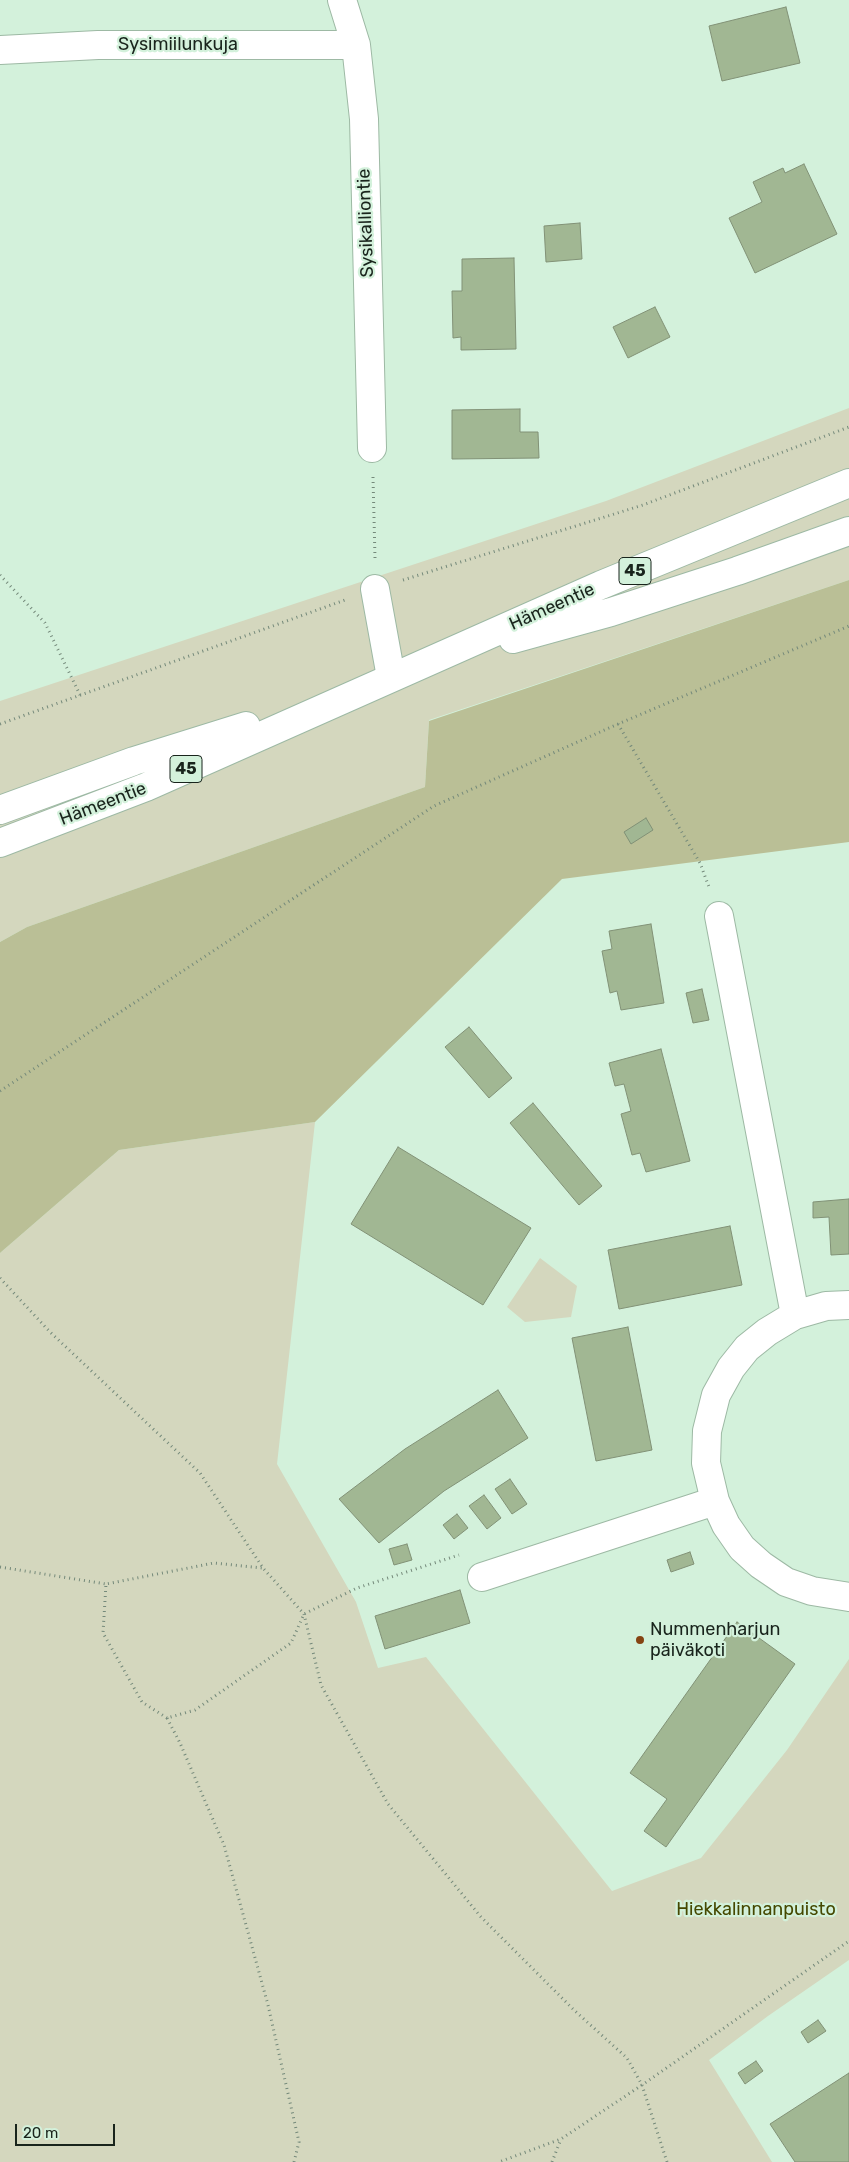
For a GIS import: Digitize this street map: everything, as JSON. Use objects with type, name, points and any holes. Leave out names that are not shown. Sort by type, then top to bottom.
[{"type":"main road","name":"Sysikalliontie","points":[[342,0],[356,45],[364,119],[372,448]]},
{"type":"main road","name":"Sysimiilunkuja","points":[[0,50],[98,45],[356,45]]},
{"type":"main road","name":"Hämeentie","points":[[0,843],[146,787],[601,585],[849,483]]},
{"type":"main road","name":"Hämeentie","points":[[423,665],[611,612],[737,571],[849,531]]},
{"type":"main road","points":[[375,589],[380,682]]},
{"type":"main road","name":"Hämeentie","points":[[0,810],[134,761],[380,682]]},
{"type":"main road","points":[[719,916],[795,1315]]},
{"type":"main road","points":[[849,1305],[826,1306],[795,1315],[767,1332],[747,1348],[731,1368],[716,1395],[707,1431],[706,1463],[715,1501],[726,1525],[742,1548],[761,1565],[786,1582],[812,1592],[849,1597]]},
{"type":"main road","points":[[482,1578],[715,1501]]},
{"type":"path","points":[[0,724],[375,589],[643,505],[849,427]]},
{"type":"path","points":[[372,448],[375,589]]},
{"type":"path","points":[[0,575],[45,623],[80,695]]},
{"type":"path","points":[[0,1091],[434,806],[618,724],[849,626]]},
{"type":"path","points":[[618,724],[700,863],[719,916]]},
{"type":"path","points":[[0,1278],[50,1332],[200,1473],[263,1568],[304,1614],[321,1685],[388,1804],[481,1917],[575,2011],[627,2058],[642,2085],[667,2162]]},
{"type":"path","points":[[167,1718],[195,1710],[291,1642],[304,1614],[357,1588],[462,1554]]},
{"type":"path","points":[[0,1567],[106,1584],[214,1563],[263,1568]]},
{"type":"path","points":[[106,1584],[103,1633],[142,1702],[167,1718],[180,1743],[224,1845],[268,2005],[299,2142],[294,2162]]},
{"type":"path","points":[[498,2162],[561,2139],[849,1941]]},
{"type":"path","points":[[552,2162],[561,2139]]},
{"type":"green space","points":[[849,408],[849,580],[429,720],[425,787],[27,927],[0,942],[0,701],[606,501]]},
{"type":"green space","points":[[849,580],[849,842],[562,879],[315,1122],[119,1150],[0,1253],[0,942],[27,927],[425,787],[429,721]]},
{"type":"green space","name":"Hiekkalinnanpuisto","points":[[315,1122],[277,1464],[356,1602],[378,1668],[426,1657],[612,1891],[701,1858],[787,1750],[849,1659],[849,1960],[768,2016],[709,2060],[772,2162],[0,2162],[0,1253],[119,1150]]},
{"type":"green space","points":[[540,1258],[577,1286],[571,1317],[525,1322],[507,1307]]},
{"type":"building","points":[[786,7],[800,63],[722,81],[709,26]]},
{"type":"building","points":[[804,164],[837,234],[755,273],[729,218],[762,202],[753,182],[783,168],[785,173]]},
{"type":"building","points":[[580,223],[582,259],[546,262],[544,226]]},
{"type":"building","points":[[514,258],[516,349],[461,350],[461,337],[453,338],[452,291],[462,291],[462,259]]},
{"type":"building","points":[[655,307],[670,337],[628,358],[613,327]]},
{"type":"building","points":[[520,409],[520,432],[538,432],[539,458],[452,459],[452,410]]},
{"type":"building","points":[[646,818],[653,830],[631,844],[624,832]]},
{"type":"building","points":[[651,924],[664,1003],[621,1010],[617,991],[610,993],[602,951],[612,949],[609,931]]},
{"type":"building","points":[[702,989],[709,1020],[693,1023],[686,993]]},
{"type":"building","points":[[469,1027],[512,1078],[489,1098],[445,1047]]},
{"type":"building","points":[[661,1049],[690,1161],[646,1172],[640,1153],[632,1155],[621,1114],[631,1111],[624,1084],[615,1086],[609,1063]]},
{"type":"building","points":[[533,1103],[602,1186],[579,1205],[510,1123]]},
{"type":"building","points":[[398,1147],[531,1228],[483,1305],[351,1224]]},
{"type":"building","points":[[849,1199],[849,1254],[831,1255],[829,1217],[813,1218],[813,1202]]},
{"type":"building","points":[[730,1226],[742,1285],[619,1309],[608,1250]]},
{"type":"building","points":[[628,1327],[652,1450],[596,1461],[572,1338]]},
{"type":"building","points":[[498,1390],[528,1438],[444,1491],[379,1543],[339,1499],[405,1449]]},
{"type":"building","points":[[510,1479],[527,1504],[512,1514],[495,1489]]},
{"type":"building","points":[[484,1495],[501,1518],[487,1529],[469,1506]]},
{"type":"building","points":[[457,1514],[468,1528],[454,1539],[443,1525]]},
{"type":"building","points":[[407,1544],[412,1560],[394,1565],[389,1549]]},
{"type":"building","points":[[690,1552],[694,1564],[671,1572],[667,1560]]},
{"type":"building","points":[[460,1590],[470,1623],[385,1649],[375,1616]]},
{"type":"building","points":[[737,1622],[795,1664],[666,1847],[644,1831],[667,1799],[630,1773]]},
{"type":"building","points":[[818,2020],[826,2031],[808,2043],[801,2032]]},
{"type":"building","points":[[756,2061],[763,2071],[745,2084],[738,2073]]},
{"type":"building","points":[[849,2073],[849,2162],[795,2162],[770,2124]]},
{"type":"place","name":"Nummenharjun päiväkoti","points":[[640,1640]]}]
